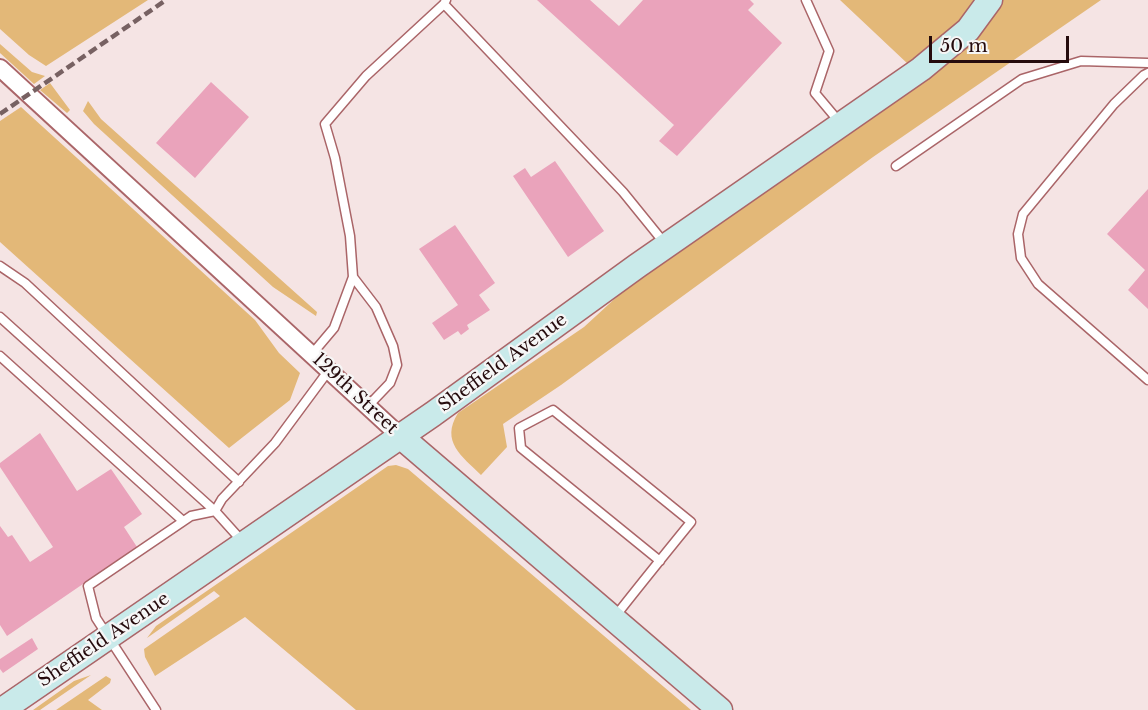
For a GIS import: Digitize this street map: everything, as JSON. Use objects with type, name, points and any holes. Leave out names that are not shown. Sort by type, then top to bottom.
[{"type":"main road","name":"Sheffield Avenue","points":[[2,710],[245,545],[666,245],[921,69],[968,30],[990,0]]},
{"type":"main road","name":"129th Street","points":[[400,436],[720,710]]},
{"type":"street","name":"129th Street","points":[[0,68],[400,436]]},
{"type":"lane","points":[[807,0],[829,51],[815,93],[841,124]]},
{"type":"lane","points":[[312,354],[334,328],[353,277],[350,236],[335,158],[325,124],[366,76],[445,2],[623,192],[666,245]]},
{"type":"lane","points":[[896,166],[1022,79],[1081,61],[1148,63]]},
{"type":"lane","points":[[1148,73],[1114,104],[1023,214],[1018,234],[1021,258],[1038,284],[1148,380]]},
{"type":"lane","points":[[0,266],[25,283],[239,482]]},
{"type":"lane","points":[[353,277],[376,307],[393,346],[397,365],[390,383],[368,406]]},
{"type":"lane","points":[[0,317],[215,511],[245,545]]},
{"type":"lane","points":[[0,356],[183,521]]},
{"type":"lane","points":[[156,710],[96,618],[88,586],[191,516],[215,511],[222,499],[275,443],[329,370]]},
{"type":"lane","points":[[614,619],[691,522],[553,410],[519,428],[521,448],[660,561]]},
{"type":"shaded area","points":[[0,0],[148,0],[46,66],[29,55],[0,29]]},
{"type":"shaded area","points":[[840,0],[1101,0],[873,157],[561,385],[503,424],[507,447],[481,475],[461,455],[452,440],[453,423],[458,413],[584,327],[633,282],[926,81]]},
{"type":"shaded area","points":[[0,44],[32,72],[45,76],[34,84],[0,53]]},
{"type":"shaded area","points":[[50,83],[70,110],[67,113],[40,90]]},
{"type":"shaded area","points":[[88,101],[101,119],[317,312],[316,316],[273,287],[94,124],[83,111]]},
{"type":"shaded area","points":[[21,107],[255,320],[279,353],[300,373],[290,400],[229,448],[0,242],[0,121]]},
{"type":"shaded area","points":[[396,465],[408,469],[691,710],[356,710],[245,617],[155,676],[145,657],[144,649],[220,596],[214,591],[147,638],[156,626],[388,466]]},
{"type":"shaded area","points":[[91,675],[40,710],[33,710],[74,681]]},
{"type":"shaded area","points":[[106,676],[111,679],[110,683],[88,700],[102,710],[56,710]]},
{"type":"building","points":[[537,0],[590,0],[619,26],[643,0],[750,0],[754,4],[748,10],[782,43],[677,156],[659,141],[674,125]]},
{"type":"building","points":[[211,82],[249,117],[195,178],[156,143]]},
{"type":"building","points":[[555,161],[604,231],[568,257],[513,176],[525,168],[531,177]]},
{"type":"building","points":[[1148,189],[1148,309],[1128,290],[1145,270],[1107,234]]},
{"type":"building","points":[[455,225],[495,283],[479,295],[490,310],[467,325],[469,329],[461,335],[458,331],[444,340],[432,323],[458,305],[419,249]]},
{"type":"building","points":[[40,433],[77,491],[111,469],[142,514],[124,527],[137,547],[7,636],[0,625],[0,526],[8,537],[12,535],[30,562],[53,547],[0,467],[0,463]]},
{"type":"building","points":[[32,638],[38,649],[3,673],[0,669],[0,659]]},
{"type":"railway","points":[[0,114],[166,0]]}]
